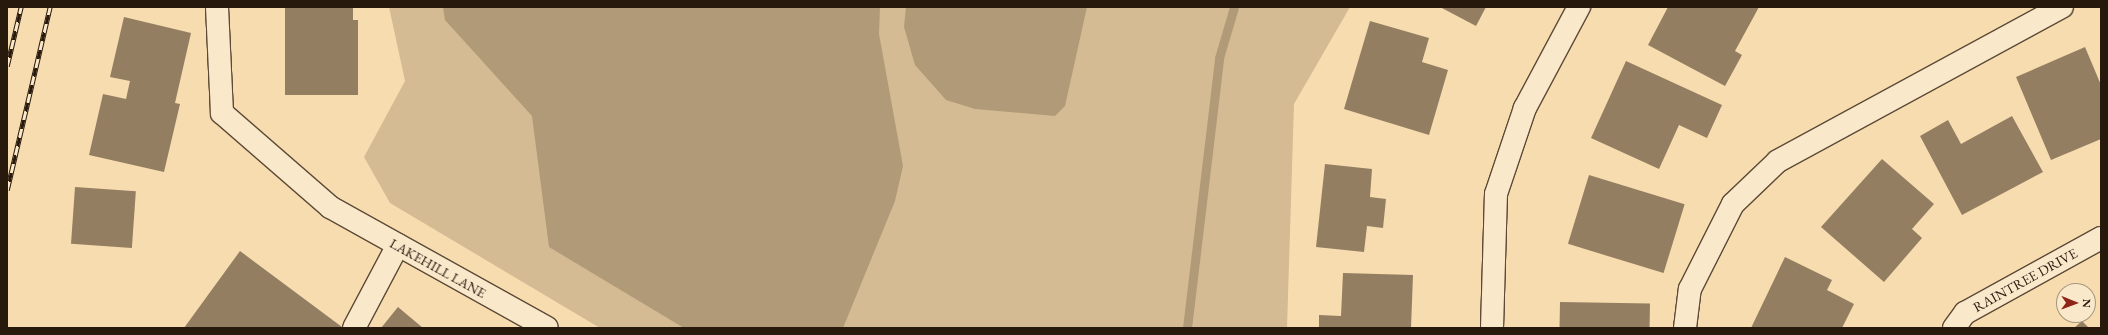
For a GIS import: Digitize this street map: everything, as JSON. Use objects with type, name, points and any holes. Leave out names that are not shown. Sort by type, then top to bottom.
[{"type":"street","name":"LAKEHILL LANE","points":[[217,7],[222,113],[330,207],[547,328]]},
{"type":"street","points":[[1492,328],[1496,194],[1525,108],[1579,7]]},
{"type":"street","points":[[1685,328],[1690,289],[1733,204],[1778,161],[2062,7]]},
{"type":"street","name":"RAINTREE DRIVE","points":[[1954,328],[1965,313],[2101,238]]},
{"type":"street","points":[[354,328],[398,245]]},
{"type":"shaded area","points":[[389,7],[1350,7],[1294,104],[1287,328],[600,328],[390,203],[364,157],[405,81]]},
{"type":"shaded area","points":[[443,7],[880,7],[879,34],[903,166],[895,201],[843,328],[684,328],[549,247],[532,116],[445,20]]},
{"type":"shaded area","points":[[906,7],[1087,7],[1065,106],[1055,116],[975,109],[946,100],[915,65],[904,27]]},
{"type":"building","points":[[285,7],[353,7],[353,20],[358,20],[358,95],[285,95]]},
{"type":"building","points":[[1440,7],[1486,7],[1476,26]]},
{"type":"building","points":[[1668,7],[1759,7],[1735,51],[1742,55],[1725,86],[1648,45]]},
{"type":"building","points":[[124,17],[191,33],[175,103],[180,104],[164,172],[89,155],[103,94],[126,99],[130,81],[110,77]]},
{"type":"building","points":[[1370,21],[1429,38],[1422,62],[1448,70],[1429,135],[1344,109]]},
{"type":"building","points":[[2085,47],[2101,85],[2101,139],[2051,160],[2016,77]]},
{"type":"building","points":[[1626,61],[1722,105],[1707,138],[1679,125],[1659,169],[1591,138]]},
{"type":"building","points":[[2012,116],[2043,172],[1962,215],[1920,136],[1948,120],[1961,144]]},
{"type":"building","points":[[1882,159],[1934,204],[1912,229],[1922,238],[1884,282],[1821,227]]},
{"type":"building","points":[[1325,164],[1372,169],[1370,197],[1386,199],[1383,228],[1367,226],[1364,252],[1316,247]]},
{"type":"building","points":[[1589,175],[1685,204],[1664,273],[1568,244]]},
{"type":"building","points":[[75,187],[136,191],[132,248],[71,244]]},
{"type":"building","points":[[240,251],[342,327],[184,328]]},
{"type":"building","points":[[1785,257],[1832,280],[1827,290],[1854,304],[1842,328],[1751,328]]},
{"type":"building","points":[[1343,273],[1413,275],[1411,328],[1319,328],[1319,315],[1341,316]]},
{"type":"building","points":[[1560,302],[1650,304],[1650,328],[1560,328]]},
{"type":"building","points":[[398,307],[423,328],[381,328]]},
{"type":"building","points":[[2080,323],[2084,323],[2089,328],[2074,328]]},
{"type":"waterway","points":[[1187,328],[1219,58],[1234,7]]},
{"type":"railway","points":[[7,66],[21,7]]},
{"type":"railway","points":[[7,190],[50,7]]}]
